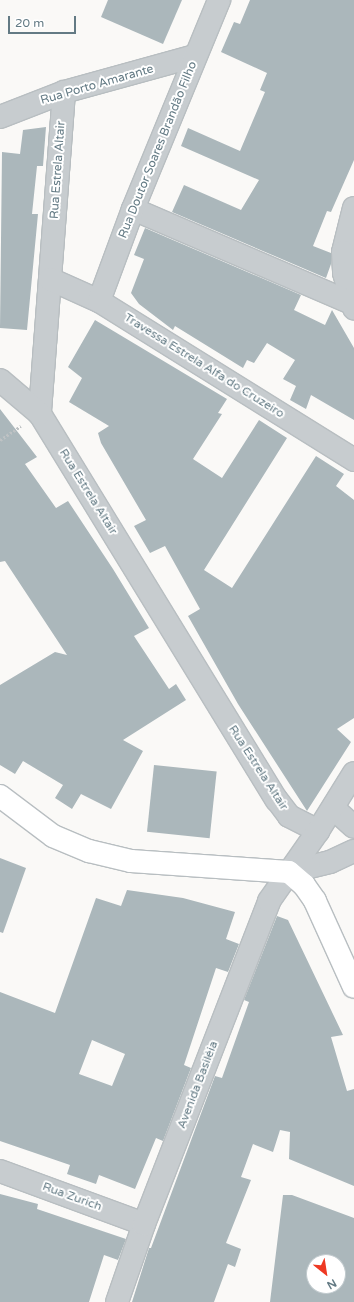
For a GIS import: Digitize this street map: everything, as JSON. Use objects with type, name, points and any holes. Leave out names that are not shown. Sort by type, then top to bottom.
[{"type":"main road","points":[[0,796],[53,836],[89,851],[131,861],[288,872],[304,886],[315,901],[354,987]]},
{"type":"street","name":"Rua Doutor Soares Brandão Filho","points":[[100,301],[133,209],[219,0]]},
{"type":"street","name":"Rua Porto Amarante","points":[[0,116],[64,92],[195,56]]},
{"type":"street","name":"Rua Estrela Altair","points":[[64,92],[40,414],[277,800],[289,816],[318,831]]},
{"type":"street","points":[[352,306],[344,273],[343,252],[354,208]]},
{"type":"street","points":[[133,209],[352,306]]},
{"type":"street","name":"Travessa Estrela Alfa do Cruzeiro","points":[[50,279],[100,301],[354,460]]},
{"type":"street","points":[[0,380],[40,414]]},
{"type":"street","name":"Avenida Basiléia","points":[[117,1302],[144,1224],[269,901],[318,831],[354,773]]},
{"type":"street","points":[[333,808],[354,826]]},
{"type":"street","points":[[288,872],[330,862],[354,852]]},
{"type":"street","name":"Rua Zurich","points":[[0,1171],[144,1224]]},
{"type":"building","points":[[108,0],[182,0],[163,44],[101,17]]},
{"type":"building","points":[[250,0],[354,0],[354,160],[331,212],[327,211],[313,246],[331,253],[331,264],[326,278],[172,212],[184,185],[241,210],[259,180],[181,146],[188,128],[240,151],[265,92],[260,90],[267,73],[221,52],[234,22],[240,24]]},
{"type":"building","points":[[46,127],[43,166],[37,166],[32,214],[38,214],[27,330],[0,328],[2,152],[20,154],[23,130]]},
{"type":"building","points":[[145,228],[301,295],[294,310],[325,325],[332,310],[354,348],[354,420],[311,395],[306,409],[290,400],[296,386],[283,379],[295,360],[267,343],[254,363],[247,360],[243,368],[175,326],[173,330],[139,304],[131,293],[144,259],[134,255]]},
{"type":"building","points":[[95,320],[227,399],[218,413],[222,414],[193,459],[222,478],[259,420],[287,438],[204,570],[232,588],[316,456],[344,474],[336,486],[354,500],[354,718],[337,729],[351,742],[307,811],[238,704],[188,616],[200,609],[165,546],[150,553],[134,526],[146,520],[101,443],[98,433],[109,426],[69,402],[82,378],[68,367]]},
{"type":"building","points":[[0,409],[37,457],[25,464],[56,508],[68,501],[113,569],[149,628],[134,636],[169,689],[176,684],[186,700],[123,740],[143,751],[111,809],[81,794],[72,809],[55,798],[63,785],[23,761],[15,774],[0,765],[0,685],[55,652],[67,655],[5,561],[0,562]]},
{"type":"building","points":[[154,765],[217,772],[210,838],[147,832]]},
{"type":"building","points":[[0,858],[26,868],[3,933],[0,932]]},
{"type":"building","points":[[127,890],[183,898],[235,912],[226,939],[239,944],[228,972],[216,968],[184,1065],[191,1068],[163,1141],[156,1138],[135,1189],[99,1175],[96,1184],[67,1174],[70,1165],[0,1141],[0,992],[55,1013],[96,898],[121,906]],"holes":[[[92,1040],[125,1054],[112,1086],[79,1074]]]},
{"type":"building","points":[[277,916],[288,920],[343,1035],[331,1037],[347,1091],[354,1089],[354,1186],[289,1159],[290,1132],[280,1130],[273,1152],[253,1144],[241,1177],[251,1180],[226,1243],[241,1249],[235,1267],[228,1264],[214,1302],[132,1302],[149,1248],[151,1248],[215,1076],[222,1078],[249,1002],[244,1000]]},
{"type":"building","points":[[0,1194],[38,1204],[37,1209],[126,1239],[118,1260],[104,1255],[89,1302],[0,1302]]},
{"type":"building","points":[[283,1195],[292,1195],[354,1218],[354,1302],[270,1302]]}]
